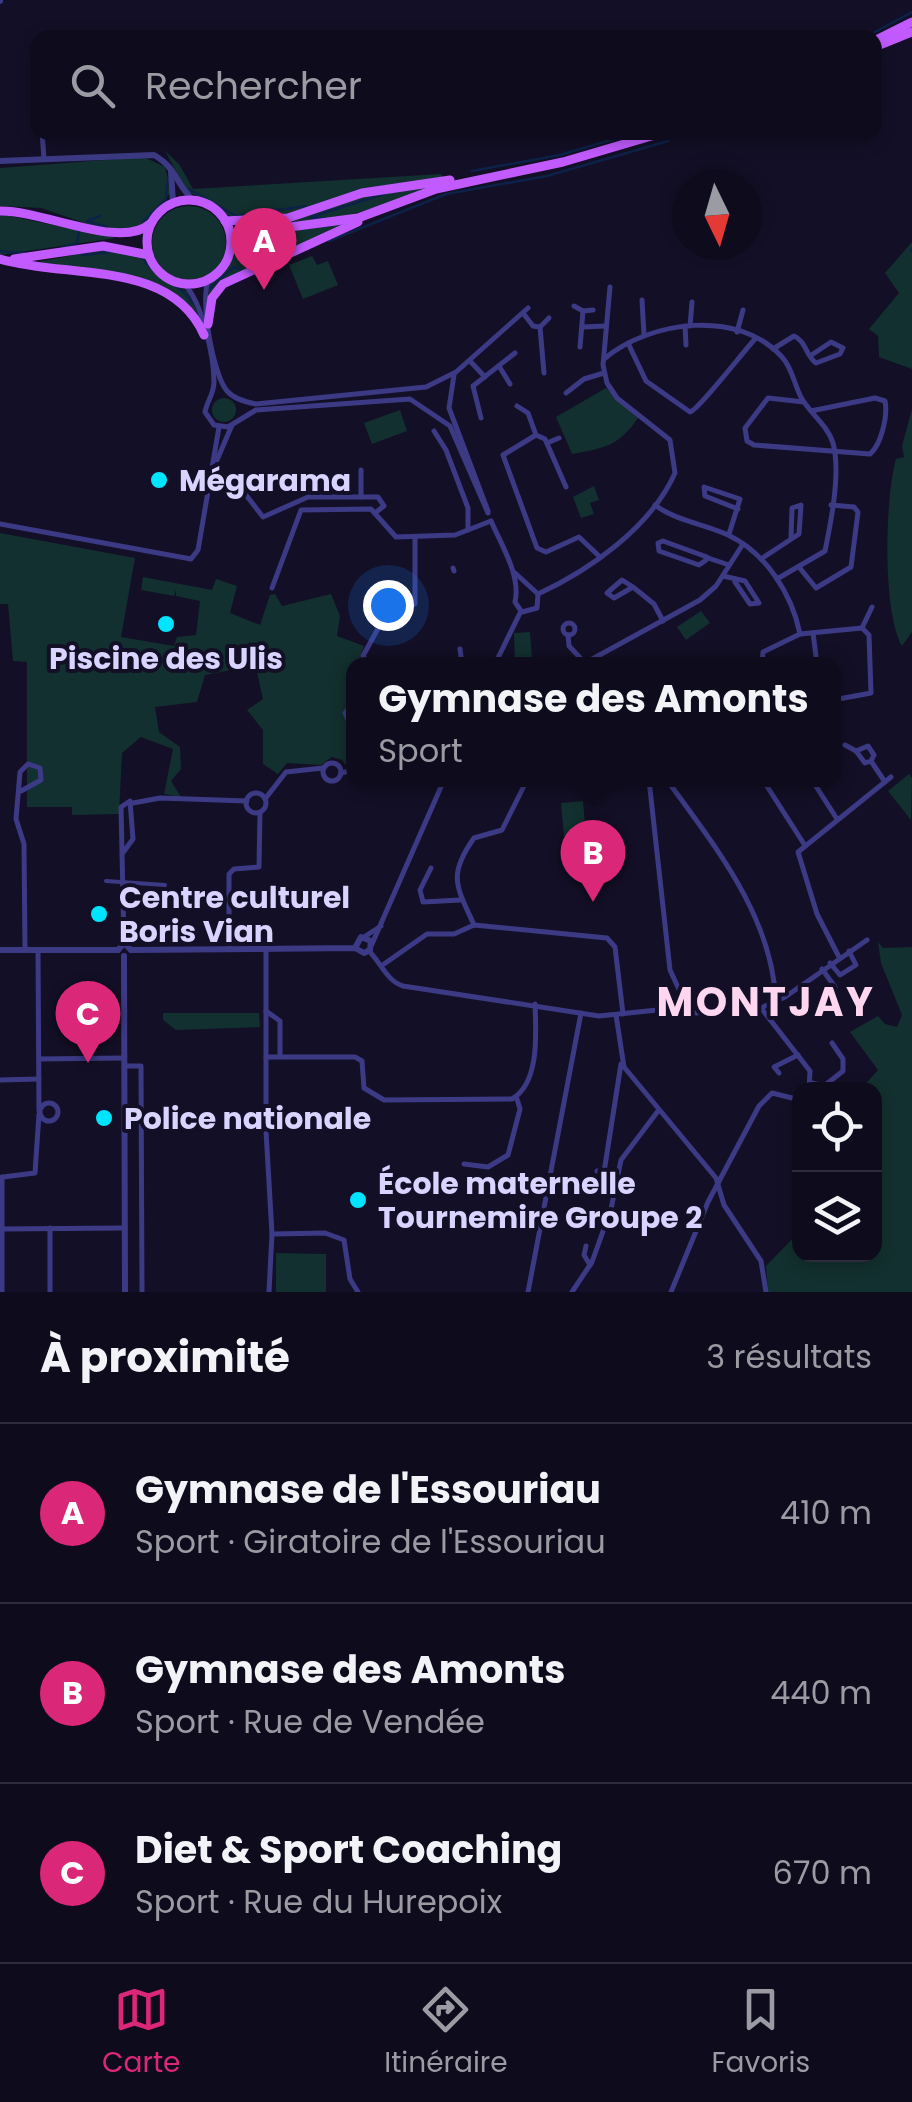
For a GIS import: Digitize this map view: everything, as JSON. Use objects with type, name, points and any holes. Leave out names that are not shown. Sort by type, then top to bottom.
[{"type":"main road","points":[[882,39],[912,22]]},
{"type":"main road","points":[[882,41],[912,32]]},
{"type":"main road","points":[[208,324],[212,298],[232,278],[384,210],[436,189],[592,155],[640,140]]},
{"type":"main road","points":[[225,221],[288,218],[385,188],[502,175]]},
{"type":"main road","points":[[0,211],[36,213],[122,235],[142,230],[173,204],[194,201],[207,204],[225,221],[231,249]]},
{"type":"main road","points":[[152,222],[149,254],[162,274],[184,284],[209,280],[220,272],[231,249],[245,235],[271,227],[340,221],[384,210]]},
{"type":"main road","points":[[0,259],[44,258],[103,246],[149,254]]},
{"type":"main road","points":[[0,259],[162,287],[189,306],[204,335]]},
{"type":"street","points":[[43,140],[44,159]]},
{"type":"street","points":[[0,161],[140,152],[166,161],[194,201]]},
{"type":"street","points":[[166,161],[172,174],[173,204]]},
{"type":"street","points":[[209,280],[204,298],[220,378],[236,399],[256,404],[429,386],[441,386],[450,396]]},
{"type":"street","points":[[0,524],[191,559],[197,554],[216,463],[219,427],[205,412],[214,382],[199,304],[184,284]]},
{"type":"street","points":[[521,612],[534,610],[538,594],[600,557],[655,505],[676,473],[674,446],[660,429],[613,394],[604,373],[610,287]]},
{"type":"street","points":[[642,300],[644,335]]},
{"type":"street","points":[[686,345],[692,302]]},
{"type":"street","points":[[574,306],[592,310]]},
{"type":"street","points":[[422,405],[429,386],[456,372],[525,310],[532,326],[540,327]]},
{"type":"street","points":[[737,332],[743,310]]},
{"type":"street","points":[[580,347],[583,311]]},
{"type":"street","points":[[544,374],[540,327],[549,318]]},
{"type":"street","points":[[583,326],[605,326]]},
{"type":"street","points":[[604,360],[644,335],[687,326],[737,332],[755,339],[773,349],[789,366],[804,402],[830,435],[834,454],[824,551],[777,579]]},
{"type":"street","points":[[773,349],[794,336],[810,356],[820,362],[840,354],[843,348],[831,342],[810,356]]},
{"type":"street","points":[[628,343],[646,381],[690,412],[700,406],[709,390],[755,339]]},
{"type":"street","points":[[481,418],[473,386],[515,352]]},
{"type":"street","points":[[470,360],[485,377]]},
{"type":"street","points":[[498,366],[510,384]]},
{"type":"street","points":[[456,372],[449,404],[510,566],[518,592],[514,602],[521,612]]},
{"type":"street","points":[[566,393],[584,379],[604,373]]},
{"type":"street","points":[[212,396],[228,393]]},
{"type":"street","points":[[216,463],[232,425],[256,410],[402,396],[438,414],[450,426],[488,513]]},
{"type":"street","points":[[804,402],[768,398],[745,428],[745,437],[754,446],[834,454],[873,452],[887,410],[885,401],[874,398],[812,411]]},
{"type":"street","points":[[236,399],[238,418]]},
{"type":"street","points":[[438,414],[449,404]]},
{"type":"street","points":[[517,406],[528,413],[536,435],[547,443],[566,487]]},
{"type":"street","points":[[219,427],[232,425]]},
{"type":"street","points":[[434,431],[446,450],[468,508],[468,530]]},
{"type":"street","points":[[536,435],[516,444],[502,459],[537,548],[546,552],[578,538],[600,557]]},
{"type":"street","points":[[547,443],[559,438]]},
{"type":"street","points":[[361,470],[361,497]]},
{"type":"street","points":[[211,486],[246,495],[263,517],[270,518],[308,498],[382,499],[384,506],[375,513]]},
{"type":"street","points":[[728,535],[738,508],[738,497],[704,487],[705,496],[738,508]]},
{"type":"street","points":[[655,505],[728,535],[761,559],[777,579],[800,634]]},
{"type":"street","points":[[761,559],[800,534],[801,505],[792,508],[792,538]]},
{"type":"street","points":[[799,567],[816,588],[851,567],[858,512],[850,506],[830,506]]},
{"type":"street","points":[[272,588],[301,510],[371,509],[392,534],[415,537],[468,530],[491,521]]},
{"type":"street","points":[[364,657],[387,612],[415,604],[415,537]]},
{"type":"street","points":[[707,557],[699,565],[659,551],[657,545],[663,540],[707,557],[729,566]]},
{"type":"street","points":[[597,657],[700,600],[723,576],[743,544]]},
{"type":"street","points":[[510,566],[538,594]]},
{"type":"street","points":[[723,576],[745,582],[759,603],[750,604],[736,582]]},
{"type":"street","points":[[633,588],[614,598],[606,594],[622,580],[633,588],[654,604],[663,620]]},
{"type":"street","points":[[518,592],[528,588]]},
{"type":"street","points":[[862,628],[872,607]]},
{"type":"street","points":[[498,657],[521,612]]},
{"type":"street","points":[[763,657],[763,652],[800,634],[862,628],[869,634],[871,693],[841,699]]},
{"type":"street","points":[[812,632],[815,657]]},
{"type":"street","points":[[568,635],[569,646],[580,657]]},
{"type":"street","points":[[460,648],[461,657]]},
{"type":"street","points":[[845,745],[864,762],[871,761]]},
{"type":"street","points":[[856,751],[868,746],[874,755],[871,761]]},
{"type":"street","points":[[839,958],[797,860],[804,844],[888,780],[871,761]]},
{"type":"street","points":[[229,949],[229,874],[234,869],[260,867],[260,812],[265,800],[286,772],[323,768],[332,763],[341,773]]},
{"type":"street","points":[[21,791],[40,780],[40,768],[32,764],[22,768],[16,819],[24,844],[25,950]]},
{"type":"street","points":[[323,768],[330,780],[346,772]]},
{"type":"street","points":[[380,926],[356,940],[361,953],[370,947],[380,926],[441,787]]},
{"type":"street","points":[[474,925],[460,900],[458,866],[471,840],[502,830],[524,787]]},
{"type":"street","points":[[650,787],[670,970],[689,1011]]},
{"type":"street","points":[[673,787],[752,905],[775,970],[776,1002]]},
{"type":"street","points":[[767,787],[804,844]]},
{"type":"street","points":[[816,787],[837,819]]},
{"type":"street","points":[[125,1292],[121,804],[160,798],[247,801],[254,794],[265,800]]},
{"type":"street","points":[[247,801],[249,810],[260,812]]},
{"type":"street","points":[[122,854],[134,839],[133,803]]},
{"type":"street","points":[[431,868],[420,890],[423,902],[460,900]]},
{"type":"street","points":[[106,881],[165,885]]},
{"type":"street","points":[[384,964],[426,934],[454,934],[474,925],[607,938],[614,948],[622,1061],[604,1172],[596,1171]]},
{"type":"street","points":[[364,937],[397,984],[580,1013],[620,1014],[740,1005],[762,1008],[867,940]]},
{"type":"street","points":[[0,950],[356,948]]},
{"type":"street","points":[[2,1292],[1,1177],[36,1173],[38,950]]},
{"type":"street","points":[[266,950],[272,1234],[269,1292]]},
{"type":"street","points":[[830,963],[840,976],[856,964],[849,951]]},
{"type":"street","points":[[822,969],[835,987]]},
{"type":"street","points":[[266,1056],[359,1059],[364,1088],[384,1100],[516,1098],[524,1090],[532,1062],[535,1004]]},
{"type":"street","points":[[762,1008],[810,1071],[811,1082]]},
{"type":"street","points":[[266,1011],[280,1021],[280,1057]]},
{"type":"street","points":[[528,1292],[580,1013]]},
{"type":"street","points":[[829,1082],[843,1071],[843,1059],[832,1044]]},
{"type":"street","points":[[778,1073],[774,1067],[798,1055]]},
{"type":"street","points":[[39,1058],[141,1066],[142,1292]]},
{"type":"street","points":[[622,1061],[658,1112],[719,1185],[724,1205],[762,1262],[766,1292]]},
{"type":"street","points":[[0,1080],[38,1079]]},
{"type":"street","points":[[672,1292],[708,1202],[767,1096],[779,1093],[792,1097]]},
{"type":"street","points":[[464,1164],[488,1166],[508,1155],[520,1109],[516,1098]]},
{"type":"street","points":[[572,1292],[590,1265],[611,1209],[621,1160],[658,1112]]},
{"type":"street","points":[[50,1228],[50,1292]]},
{"type":"street","points":[[2,1229],[124,1228]]},
{"type":"street","points":[[272,1234],[334,1236],[346,1244],[350,1279],[358,1292]]},
{"type":"street","points":[[586,1246],[590,1265]]},
{"type":"green space","points":[[165,151],[179,164],[193,189],[441,174],[443,178],[373,188],[285,215],[233,218],[186,190]]},
{"type":"green space","points":[[144,157],[165,167],[171,192],[146,224],[129,231],[93,226],[41,208],[0,206],[0,168]]},
{"type":"green space","points":[[458,181],[338,219],[288,222],[363,196]]},
{"type":"green space","points":[[189,206],[215,217],[226,243],[215,269],[189,280],[163,269],[152,243],[163,217]]},
{"type":"green space","points":[[0,214],[116,238],[0,255]]},
{"type":"green space","points":[[354,221],[228,278],[208,304],[209,285],[224,272],[246,237]]},
{"type":"green space","points":[[912,242],[912,369],[879,357],[878,336],[869,329],[899,293],[885,273]]},
{"type":"green space","points":[[105,249],[145,257],[164,280],[188,292],[200,318],[185,302],[148,281],[37,262]]},
{"type":"green space","points":[[312,256],[317,265],[328,261],[338,285],[303,299],[289,265]]},
{"type":"green space","points":[[606,388],[638,418],[610,445],[572,454],[556,417]]},
{"type":"green space","points":[[224,398],[236,410],[224,422],[212,410]]},
{"type":"green space","points":[[912,409],[912,632],[902,646],[891,608],[888,526],[892,477],[896,459],[904,457],[902,446]]},
{"type":"green space","points":[[400,410],[407,431],[372,444],[364,423]]},
{"type":"green space","points":[[594,486],[599,500],[590,503],[594,514],[581,518],[573,497]]},
{"type":"green space","points":[[0,533],[135,558],[121,637],[174,646],[177,637],[196,635],[200,601],[176,596],[176,590],[174,596],[141,590],[143,577],[212,590],[216,579],[237,586],[230,613],[260,625],[270,595],[275,594],[282,606],[331,594],[340,616],[337,636],[364,646],[360,657],[346,657],[346,765],[332,757],[321,765],[287,763],[278,774],[263,764],[263,730],[247,710],[263,699],[257,672],[246,667],[205,675],[197,702],[155,707],[159,732],[180,747],[181,769],[171,781],[181,797],[164,794],[173,749],[141,737],[122,753],[119,814],[72,815],[72,807],[27,807],[27,662],[13,661],[8,604],[0,604]]},
{"type":"green space","points":[[701,611],[710,623],[686,640],[677,627]]},
{"type":"green space","points":[[530,632],[532,657],[515,657],[514,633]]},
{"type":"green space","points":[[909,774],[912,778],[911,820],[888,791]]},
{"type":"green space","points":[[583,801],[586,835],[564,837],[561,803]]},
{"type":"green space","points":[[878,942],[883,948],[912,947],[912,1292],[768,1292],[766,1266],[792,1239],[792,1262],[882,1262],[882,1082],[867,1082],[878,1070],[850,1032],[878,1016],[885,1024],[897,1027],[902,1015],[881,963]]},
{"type":"green space","points":[[163,1013],[259,1013],[260,1027],[176,1030],[163,1020]]},
{"type":"green space","points":[[276,1253],[326,1254],[326,1292],[276,1292]]},
{"type":"waterway","points":[[879,30],[912,12]]},
{"type":"waterway","points":[[472,171],[560,155],[611,140]]},
{"type":"waterway","points":[[329,241],[446,194],[547,176],[668,141]]},
{"type":"waterway","points":[[143,222],[166,199],[168,179]]},
{"type":"waterway","points":[[189,189],[236,216],[306,206]]},
{"type":"waterway","points":[[311,217],[384,194]]},
{"type":"waterway","points":[[100,216],[87,221],[107,227]]},
{"type":"waterway","points":[[310,218],[325,218]]},
{"type":"waterway","points":[[62,248],[77,243],[79,232]]},
{"type":"waterway","points":[[0,251],[24,253]]},
{"type":"waterway","points":[[82,255],[110,252]]},
{"type":"waterway","points":[[142,258],[192,302]]},
{"type":"waterway","points":[[209,289],[234,267],[240,269]]},
{"type":"place","name":"Gymnase de l'Essouriau","points":[[264,290]]},
{"type":"place","name":"Mégarama","points":[[159,480]]},
{"type":"place","name":"Piscine des Ulis","points":[[166,624]]},
{"type":"place","name":"Gymnase des Amonts","points":[[593,902]]},
{"type":"place","name":"Centre culturel Boris Vian","points":[[99,914]]},
{"type":"place","name":"Diet & Sport Coaching","points":[[88,1063]]},
{"type":"place","name":"Police nationale","points":[[104,1118]]},
{"type":"place","name":"École maternelle Tournemire Groupe 2","points":[[358,1200]]},
{"type":"district","name":"MONTJAY","points":[[766,1002]]}]
